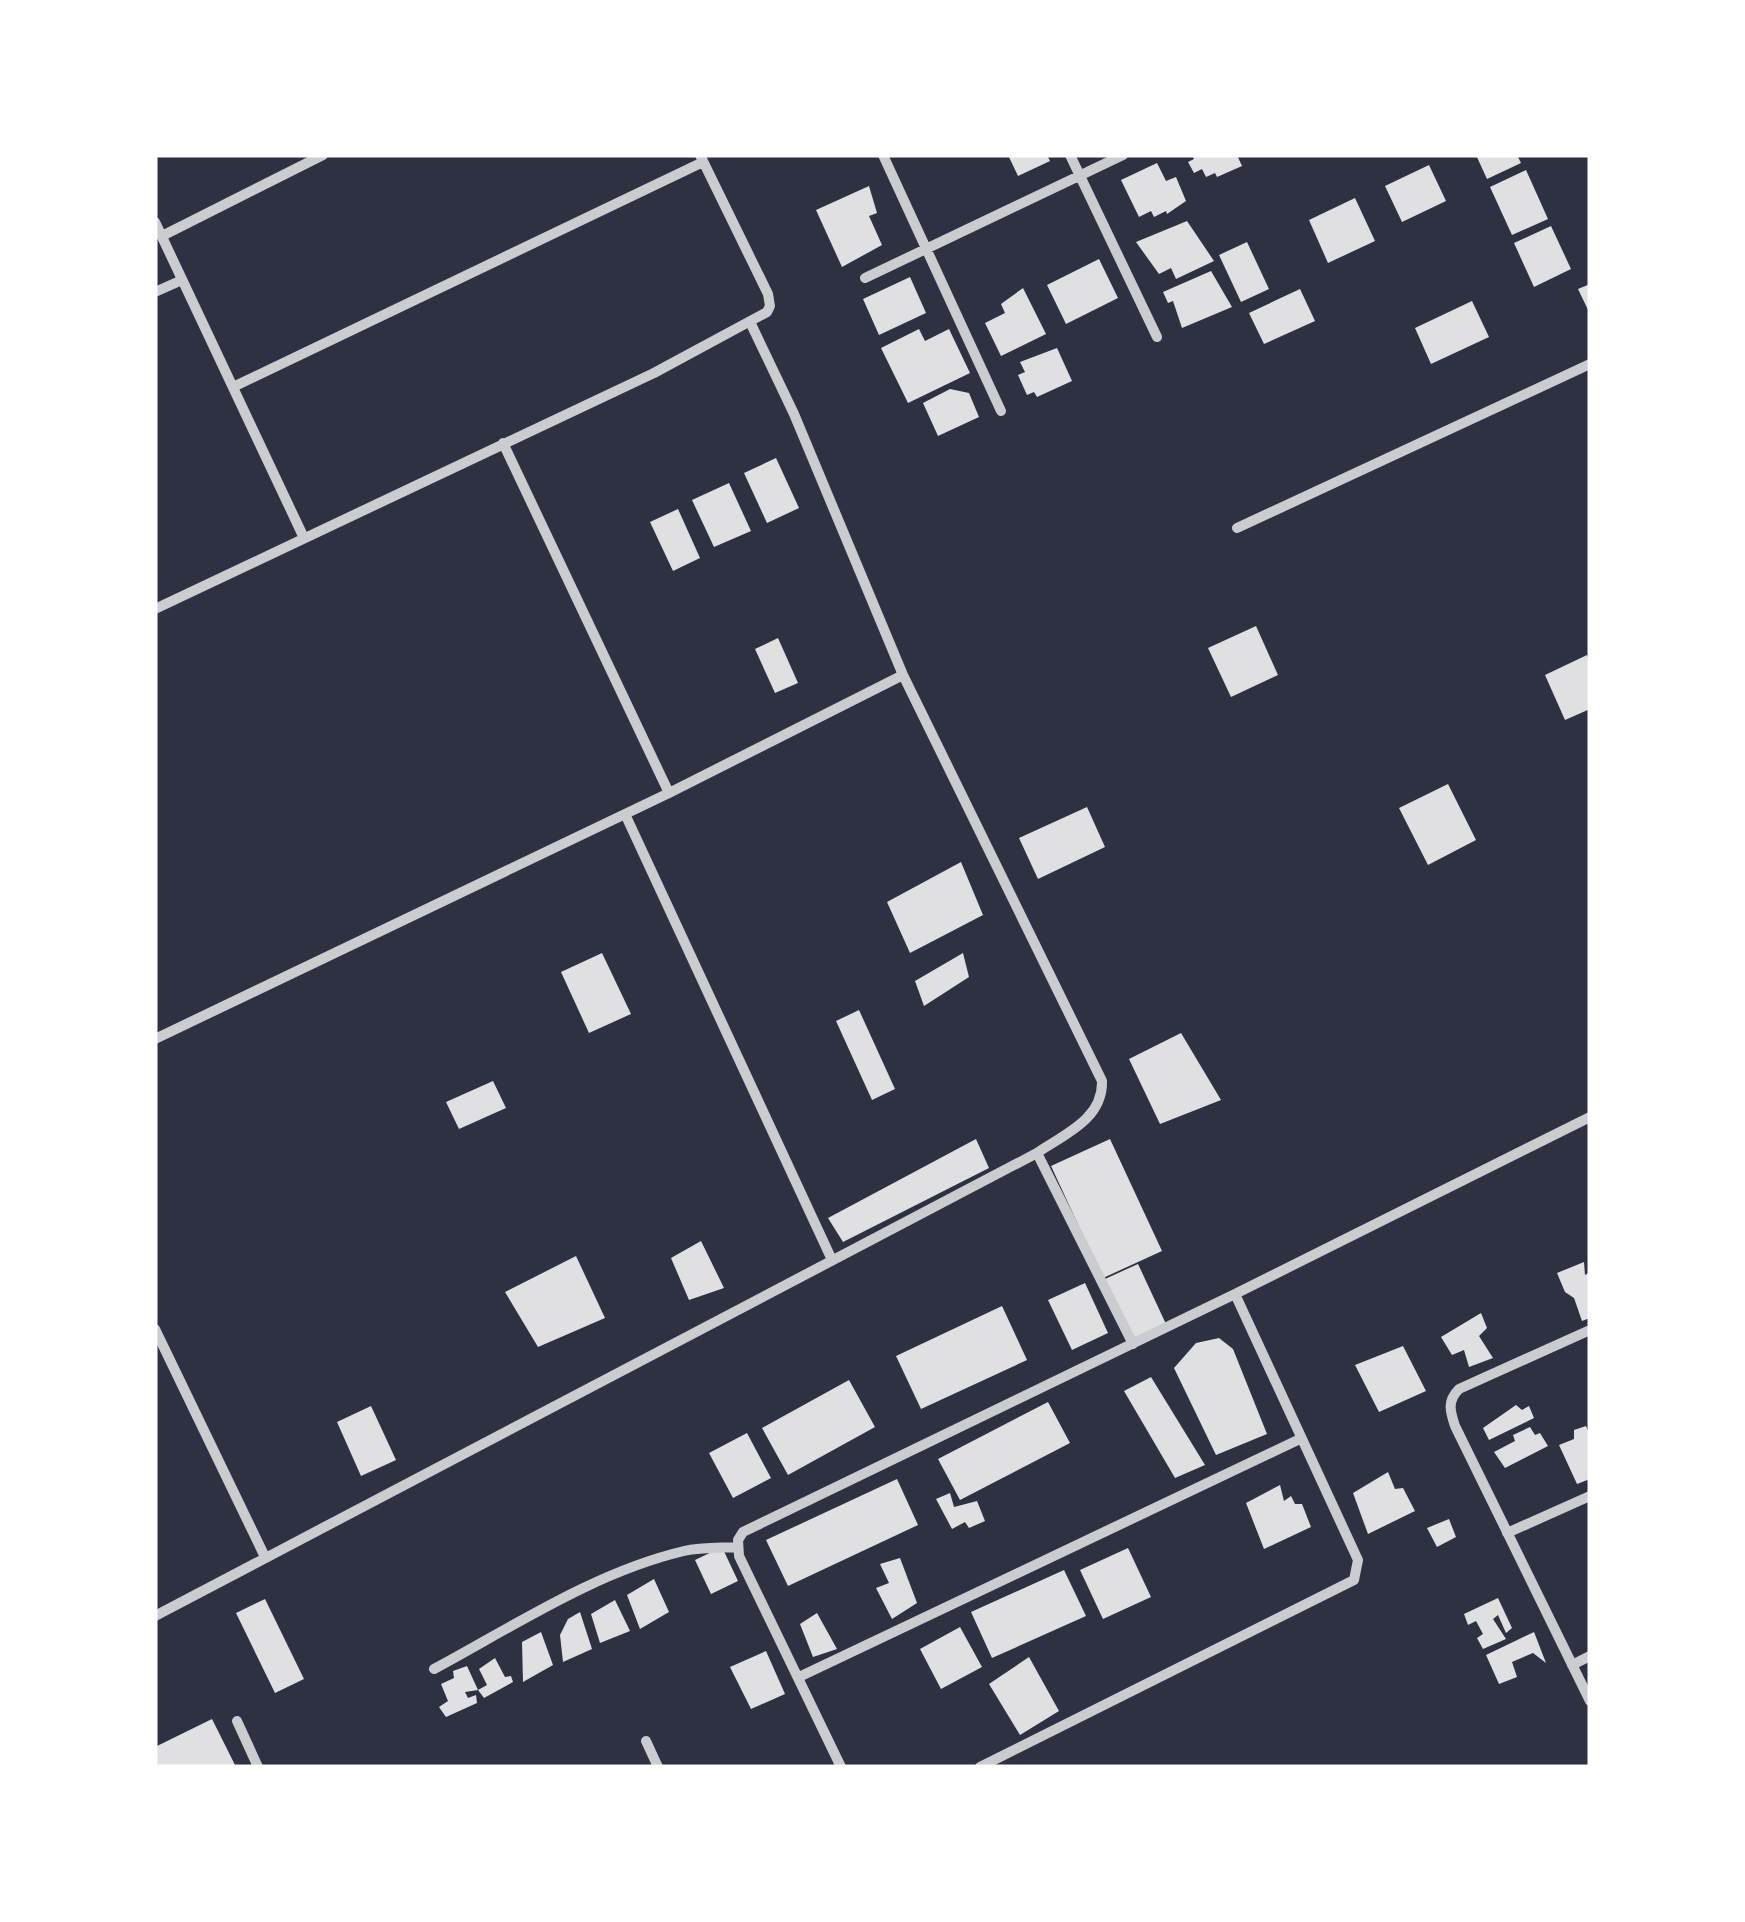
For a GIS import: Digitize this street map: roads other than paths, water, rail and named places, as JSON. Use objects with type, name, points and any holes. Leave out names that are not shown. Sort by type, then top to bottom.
[{"type":"street","points":[[162,236],[323,155]]},
{"type":"street","points":[[884,155],[1001,411]]},
{"type":"street","points":[[1070,155],[1157,337]]},
{"type":"street","points":[[865,278],[1123,155]]},
{"type":"street","points":[[155,609],[751,324],[767,312],[770,300],[701,158],[232,387]]},
{"type":"street","points":[[155,222],[304,538]]},
{"type":"street","points":[[155,292],[182,280]]},
{"type":"street","points":[[155,1616],[1037,1153],[1089,1118],[1102,1094],[1102,1081],[903,675],[794,414],[751,324]]},
{"type":"street","points":[[1237,528],[1590,364]]},
{"type":"street","points":[[503,444],[669,792]]},
{"type":"street","points":[[155,1039],[625,814],[903,675]]},
{"type":"street","points":[[625,814],[832,1260]]},
{"type":"street","points":[[840,1767],[739,1556],[743,1532],[1235,1294],[1590,1116]]},
{"type":"street","points":[[1037,1153],[1133,1344]]},
{"type":"street","points":[[980,1767],[1354,1580],[1358,1560],[1235,1294]]},
{"type":"street","points":[[155,1329],[265,1557]]},
{"type":"street","points":[[1590,1330],[1460,1389],[1450,1400],[1456,1426],[1590,1701]]},
{"type":"street","points":[[799,1678],[1300,1439]]},
{"type":"street","points":[[1506,1533],[1590,1496]]},
{"type":"street","points":[[434,1669],[583,1589],[642,1563],[688,1550],[738,1547]]},
{"type":"street","points":[[1572,1665],[1590,1656]]},
{"type":"street","points":[[237,1722],[258,1767]]},
{"type":"street","points":[[646,1741],[658,1767]]}]
